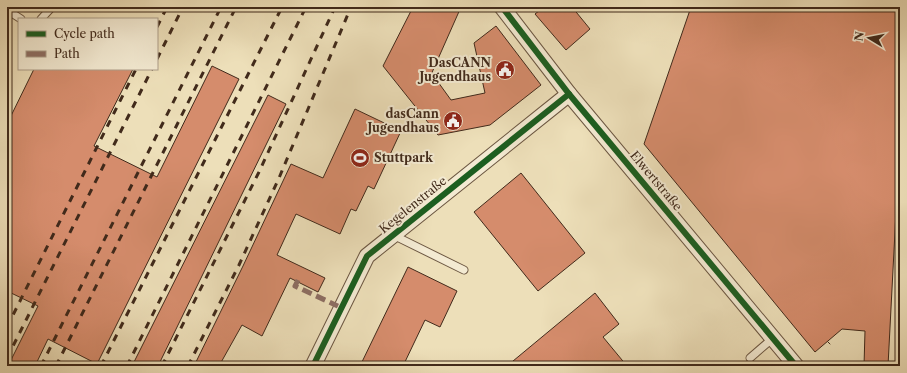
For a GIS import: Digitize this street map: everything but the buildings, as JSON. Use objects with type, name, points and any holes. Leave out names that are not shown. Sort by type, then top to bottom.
[{"type":"street","name":"Elwertstraße","points":[[502,7],[568,94],[796,366]]},
{"type":"street","name":"Kegelenstraße","points":[[313,366],[367,256],[568,94]]},
{"type":"lane","points":[[42,18],[52,7]]},
{"type":"lane","points":[[7,10],[19,18]]},
{"type":"lane","points":[[393,235],[464,270]]},
{"type":"lane","points":[[750,358],[773,338]]},
{"type":"railway","points":[[158,25],[167,7]]},
{"type":"railway","points":[[158,57],[183,7]]},
{"type":"railway","points":[[41,366],[221,7]]},
{"type":"railway","points":[[56,366],[236,7]]},
{"type":"railway","points":[[101,366],[282,7]]},
{"type":"railway","points":[[127,366],[306,7]]},
{"type":"railway","points":[[162,366],[259,172],[335,7]]},
{"type":"railway","points":[[188,366],[239,265],[279,178],[351,7]]},
{"type":"railway","points":[[7,327],[136,70]]},
{"type":"railway","points":[[7,358],[151,70]]},
{"type":"marked path","points":[[298,280],[295,286],[342,308]]},
{"type":"cycle path","points":[[502,7],[569,94],[796,366]]},
{"type":"cycle path","points":[[313,366],[367,256],[569,94]]},
{"type":"place","name":"DasCANN Jugendhaus","points":[[505,70]]},
{"type":"place","name":"dasCann Jugendhaus","points":[[453,121]]},
{"type":"place","name":"Stuttpark","points":[[360,158]]}]
